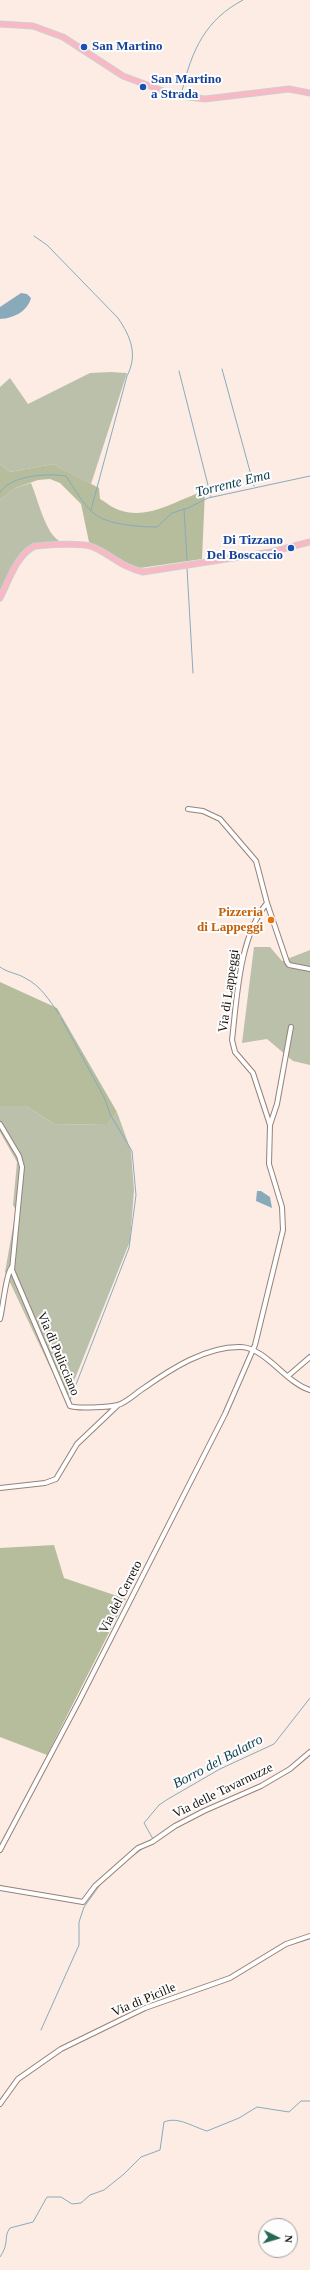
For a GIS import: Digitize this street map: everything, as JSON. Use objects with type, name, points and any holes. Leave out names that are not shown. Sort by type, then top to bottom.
[{"type":"main road","points":[[0,24],[33,26],[63,37],[123,76],[178,96],[205,99],[293,89],[310,93]]},
{"type":"main road","points":[[0,598],[18,561],[28,549],[34,546],[92,546],[116,562],[132,570],[143,572],[271,552],[310,542]]},
{"type":"street","points":[[188,809],[203,811],[220,819],[256,861],[267,903],[289,965],[310,969]]},
{"type":"street","name":"Via di Lappeggi","points":[[267,903],[258,914],[246,946],[232,1040],[235,1052],[253,1074],[270,1125]]},
{"type":"street","name":"Via di Lappeggi","points":[[253,1350],[283,1230],[282,1207],[269,1164],[270,1125],[277,1104],[291,1027]]},
{"type":"street","name":"Via di Pulicciano","points":[[0,1124],[16,1151],[22,1166],[12,1267],[69,1405],[78,1408],[118,1405],[175,1368],[198,1357],[236,1347],[253,1350],[310,1390]]},
{"type":"street","points":[[0,1319],[7,1289],[7,1274],[12,1267]]},
{"type":"street","name":"Via del Cerreto","points":[[0,1850],[79,1701],[197,1470],[225,1414],[253,1350]]},
{"type":"street","points":[[288,1376],[310,1357]]},
{"type":"street","points":[[0,1488],[45,1483],[56,1479],[77,1444],[118,1405]]},
{"type":"street","name":"Via delle Tavarnuzze","points":[[0,1888],[83,1902],[95,1886],[138,1848],[152,1842],[175,1826],[204,1811],[261,1786],[290,1769],[310,1752]]},
{"type":"street","name":"Via di Picille","points":[[0,2104],[18,2079],[61,2049],[145,2008],[230,1978],[286,1944],[310,1936]]},
{"type":"green space","points":[[90,373],[127,373],[91,484],[53,464],[10,472],[0,464],[0,387],[10,378],[28,404]]},
{"type":"green space","points":[[0,464],[10,472],[53,464],[99,488],[100,499],[119,510],[130,513],[141,513],[163,508],[205,491],[202,559],[140,568],[128,565],[89,542],[81,504],[60,483],[50,479],[38,480],[15,488],[0,500]]},
{"type":"green space","points":[[31,483],[46,524],[55,538],[61,542],[46,542],[35,544],[27,548],[16,561],[0,591],[0,500],[15,488]]},
{"type":"green space","points":[[254,947],[270,947],[282,961],[310,950],[310,1065],[293,1061],[267,1039],[242,1043]]},
{"type":"green space","points":[[0,982],[57,1008],[117,1112],[107,1125],[54,1124],[26,1106],[0,1106]]},
{"type":"green space","points":[[0,1106],[26,1106],[54,1124],[107,1125],[117,1112],[131,1151],[134,1190],[130,1241],[66,1401],[5,1272],[16,1210],[13,1205],[17,1162],[0,1132]]},
{"type":"green space","points":[[54,1545],[64,1578],[126,1599],[47,1755],[0,1737],[0,1548]]},
{"type":"water","points":[[21,293],[27,294],[31,298],[23,311],[15,316],[0,319],[0,307]]},
{"type":"water","points":[[257,1191],[261,1191],[270,1197],[272,1208],[256,1201]]},
{"type":"waterway","points":[[182,91],[190,62],[202,38],[219,17],[243,0]]},
{"type":"waterway","points":[[34,236],[47,245],[118,318],[132,346],[132,361],[91,510]]},
{"type":"waterway","points":[[222,369],[254,486]]},
{"type":"waterway","points":[[179,371],[211,497]]},
{"type":"waterway","name":"Torrente Ema","points":[[0,492],[13,482],[30,476],[66,476],[89,509],[99,517],[119,524],[157,527],[172,513],[188,508],[208,498],[310,476]]},
{"type":"waterway","points":[[184,509],[187,560]]},
{"type":"waterway","points":[[187,568],[193,673]]},
{"type":"waterway","points":[[0,967],[31,981],[44,994],[59,1014]]},
{"type":"waterway","points":[[61,1018],[104,1097],[111,1116],[132,1151],[136,1195],[129,1248],[70,1400]]},
{"type":"waterway","name":"Borro del Balatro","points":[[153,1839],[144,1823],[159,1805],[220,1769],[274,1744],[310,1698]]},
{"type":"waterway","points":[[127,1860],[142,1849]]},
{"type":"waterway","points":[[41,2030],[79,1945],[79,1922],[84,1907],[102,1882]]},
{"type":"waterway","points":[[0,2257],[5,2248],[7,2234],[10,2228],[33,2222],[47,2197],[61,2197],[72,2204],[81,2203],[90,2195],[104,2190],[124,2174],[141,2157],[160,2150],[164,2122],[169,2120],[180,2121],[207,2131],[239,2118],[257,2107],[289,2112],[301,2101],[310,2101]]},
{"type":"place","name":"San Martino","points":[[84,47]]},
{"type":"place","name":"San Martino a Strada","points":[[143,87]]},
{"type":"place","name":"Di Tizzano Del Boscaccio","points":[[291,548]]},
{"type":"place","name":"Pizzeria di Lappeggi","points":[[271,920]]}]
